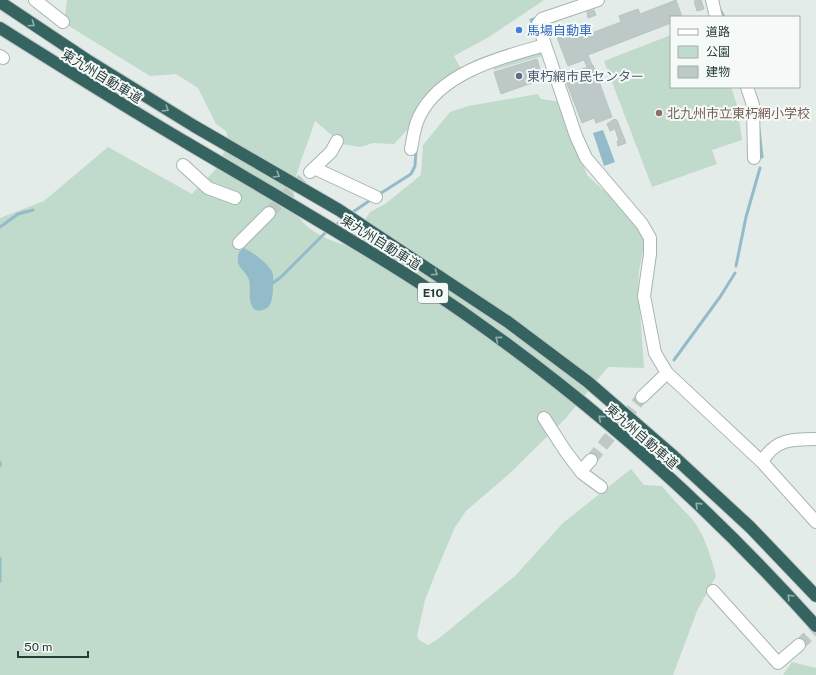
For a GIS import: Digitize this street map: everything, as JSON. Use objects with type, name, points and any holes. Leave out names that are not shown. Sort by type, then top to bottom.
[{"type":"highway","name":"東九州自動車道","points":[[0,2],[87,60],[187,122],[339,210],[508,322],[588,382],[671,454],[750,527],[816,596]]},
{"type":"highway","name":"東九州自動車道","points":[[0,28],[81,80],[329,226],[416,281],[495,336],[575,397],[659,468],[740,545],[816,626]]},
{"type":"street","points":[[35,0],[63,22]]},
{"type":"street","points":[[598,0],[542,20],[538,24],[576,136],[586,158],[642,224],[650,238],[650,254],[644,296],[655,353],[667,373],[762,462],[816,522]]},
{"type":"street","points":[[712,0],[716,16]]},
{"type":"street","points":[[411,149],[415,127],[421,112],[432,98],[448,84],[476,67],[545,45]]},
{"type":"street","points":[[747,88],[753,105],[754,158]]},
{"type":"street","points":[[337,141],[330,152],[312,170],[376,197]]},
{"type":"street","points":[[183,165],[208,188],[236,198]]},
{"type":"street","points":[[239,243],[269,213]]},
{"type":"street","points":[[642,397],[667,373]]},
{"type":"street","points":[[544,418],[580,471],[601,487]]},
{"type":"street","points":[[762,462],[768,452],[786,440],[816,439]]},
{"type":"street","points":[[580,471],[591,460]]},
{"type":"street","points":[[713,591],[778,664],[799,645]]},
{"type":"green space","points":[[67,0],[544,0],[489,37],[454,56],[462,71],[394,144],[373,143],[360,147],[342,144],[315,121],[295,180],[294,197],[297,211],[306,225],[322,236],[348,246],[370,212],[385,204],[421,175],[423,145],[450,112],[468,106],[538,94],[541,99],[561,102],[587,175],[630,215],[642,232],[644,246],[638,284],[644,368],[608,367],[566,418],[508,475],[466,511],[455,527],[425,600],[417,636],[419,640],[428,645],[438,639],[515,576],[563,523],[631,469],[644,485],[662,486],[697,525],[710,554],[716,576],[697,611],[673,675],[0,675],[0,218],[44,201],[108,147],[192,194],[215,170],[229,142],[226,131],[216,124],[198,88],[176,74],[150,76],[64,23]]},
{"type":"green space","points":[[670,35],[670,88],[731,88],[737,105],[742,140],[712,150],[717,164],[652,187],[604,61]]},
{"type":"green space","points":[[541,51],[543,56],[494,70],[492,65]]},
{"type":"green space","points":[[792,662],[816,668],[816,675],[783,675]]},
{"type":"water","points":[[603,130],[615,162],[604,166],[593,133]]},
{"type":"water","points":[[244,248],[269,267],[273,273],[272,299],[268,307],[265,309],[255,310],[252,306],[249,280],[238,262],[239,252]]},
{"type":"building","points":[[676,0],[682,16],[670,16],[670,23],[588,55],[592,65],[587,67],[584,60],[568,66],[555,32],[573,25],[578,38],[621,22],[619,16],[638,9],[640,14]]},
{"type":"building","points":[[701,0],[704,9],[697,11],[694,1]]},
{"type":"building","points":[[594,10],[596,15],[588,18],[587,12]]},
{"type":"building","name":"東朽網市民センター","points":[[537,59],[543,79],[501,94],[494,72]]},
{"type":"building","points":[[593,65],[612,117],[596,123],[594,118],[582,123],[564,76]]},
{"type":"building","points":[[614,119],[617,120],[626,143],[618,146],[617,141],[619,141],[615,129],[610,131],[607,124]]},
{"type":"waterway","points":[[719,8],[723,16]]},
{"type":"waterway","points":[[533,25],[531,20],[537,18]]},
{"type":"waterway","points":[[759,129],[762,157]]},
{"type":"waterway","points":[[378,195],[411,174],[415,166],[416,149]]},
{"type":"waterway","points":[[736,266],[746,217],[760,168]]},
{"type":"waterway","points":[[350,214],[372,199]]},
{"type":"waterway","points":[[0,227],[18,214],[33,210]]},
{"type":"waterway","points":[[334,226],[346,218]]},
{"type":"waterway","points":[[270,285],[281,277],[328,230]]},
{"type":"waterway","points":[[674,360],[720,297],[735,273]]},
{"type":"waterway","points":[[0,558],[0,581]]},
{"type":"tunnel","points":[[269,213],[310,172]]},
{"type":"tunnel","points":[[591,460],[642,397]]},
{"type":"tunnel","points":[[799,645],[816,629]]},
{"type":"place","name":"馬場自動車","points":[[519,30]]},
{"type":"place","name":"東朽網市民センター","points":[[519,76]]},
{"type":"place","name":"北九州市立東朽網小学校","points":[[659,113]]}]
